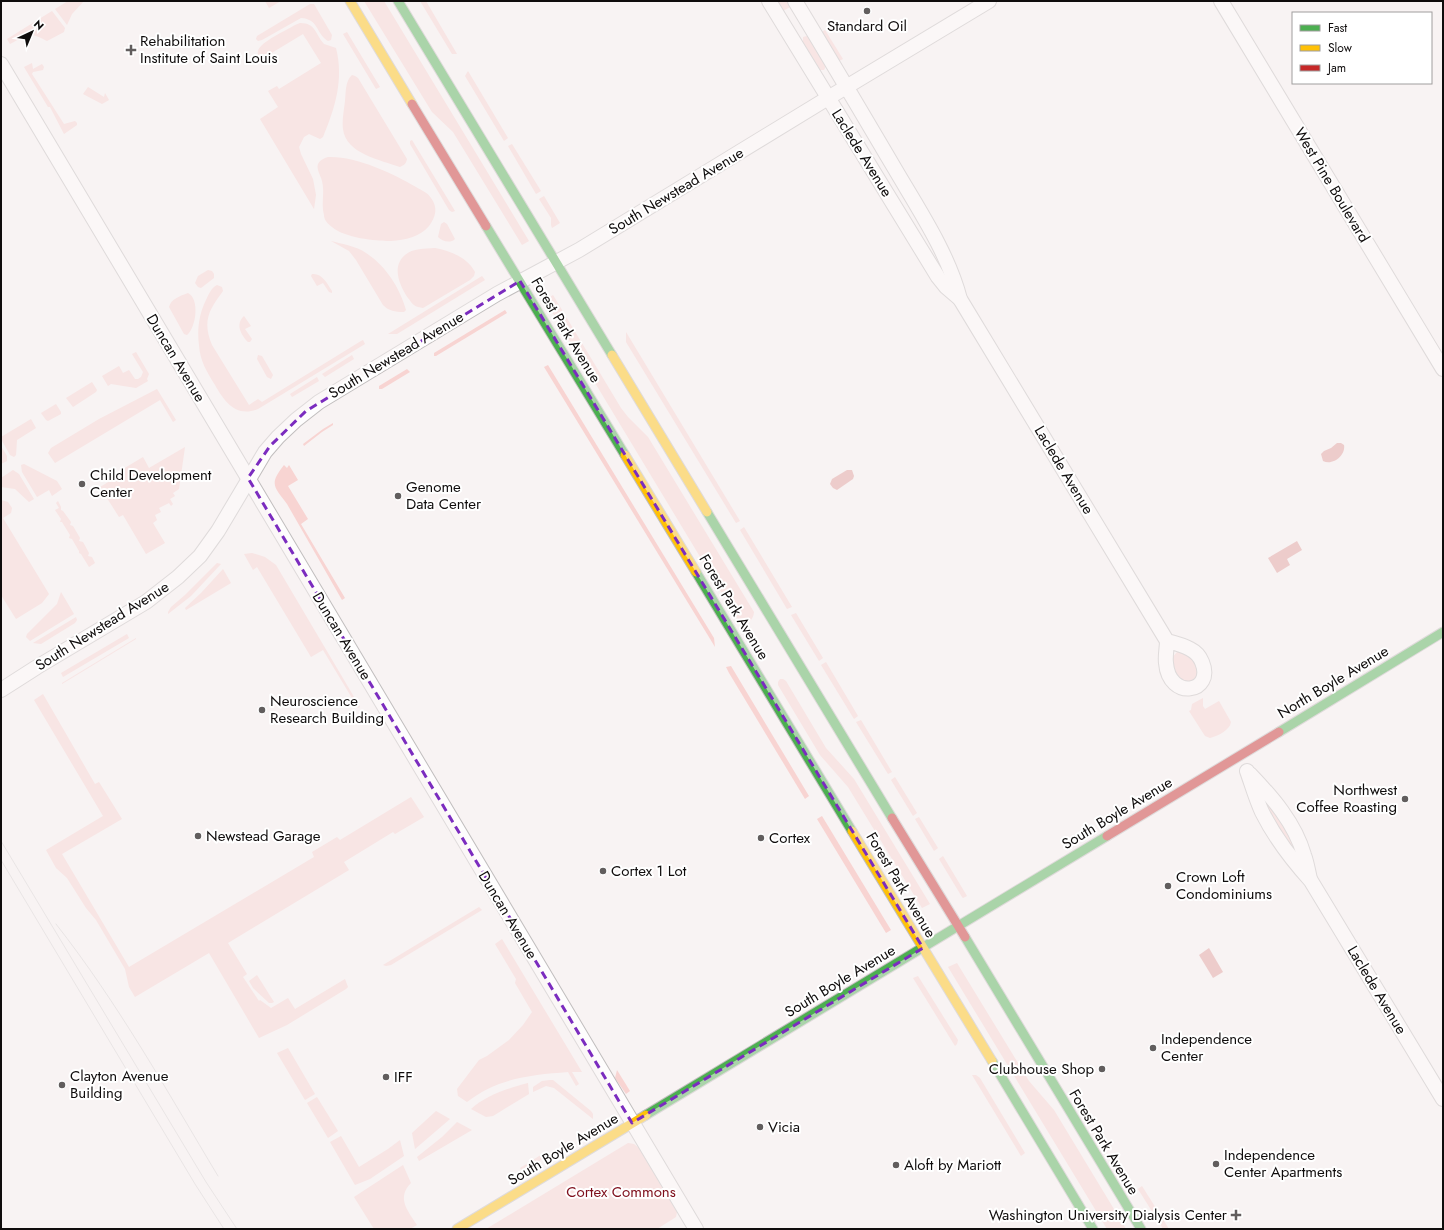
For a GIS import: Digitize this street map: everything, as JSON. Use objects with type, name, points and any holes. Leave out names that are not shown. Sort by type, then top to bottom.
[{"type":"main road","name":"Forest Park Avenue","points":[[350,1],[1093,1229]]},
{"type":"main road","name":"Forest Park Avenue","points":[[398,1],[1141,1229]]},
{"type":"main road","name":"North Boyle Avenue","points":[[1237,756],[1443,632]]},
{"type":"main road","name":"South Boyle Avenue","points":[[457,1229],[923,948],[1237,756]]},
{"type":"street","name":"Laclede Avenue","points":[[769,1],[938,277],[946,287],[960,299]]},
{"type":"street","name":"Laclede Avenue","points":[[795,1],[928,227],[950,268],[960,299],[1167,641]]},
{"type":"street","name":"South Newstead Avenue","points":[[2,689],[146,602],[178,577],[207,546],[227,516],[248,478],[270,446],[306,411],[341,387],[520,281],[556,263],[700,177],[846,86],[989,1]]},
{"type":"street","name":"West Pine Boulevard","points":[[1221,1],[1443,369]]},
{"type":"street","name":"Duncan Avenue","points":[[1,64],[696,1229]]},
{"type":"street","name":"Laclede Avenue","points":[[1237,756],[1247,771],[1277,804],[1298,838],[1311,881],[1443,1099]]},
{"type":"highlighted area","points":[[520,281],[923,948],[632,1123],[248,478],[270,446],[306,411]]},
{"type":"green space","points":[[68,1],[84,1],[72,14],[67,25],[55,9]]},
{"type":"green space","points":[[265,1],[281,1],[269,8]]},
{"type":"green space","points":[[364,1],[384,1],[529,241],[522,245],[453,132],[432,112]]},
{"type":"green space","points":[[420,1],[426,1],[457,54],[452,54]]},
{"type":"green space","points":[[774,1],[790,1],[792,6],[781,12]]},
{"type":"green space","points":[[310,4],[314,4],[332,35],[331,40],[328,41],[324,38],[311,21],[301,18],[262,40],[258,41],[256,39],[257,36]]},
{"type":"green space","points":[[52,11],[65,28],[64,32],[47,41],[36,36],[28,35],[10,44],[7,39]]},
{"type":"green space","points":[[300,23],[305,23],[312,27],[324,44],[336,48],[339,71],[337,94],[323,137],[320,139],[309,134],[304,137],[299,147],[313,179],[316,195],[314,209],[260,119],[278,107],[268,91],[277,86],[279,89],[321,63],[303,34],[260,60],[258,51],[264,44],[274,36]]},
{"type":"green space","points":[[825,30],[843,59],[839,61],[822,32]]},
{"type":"green space","points":[[347,32],[380,87],[376,89],[343,34]]},
{"type":"green space","points":[[808,36],[826,66],[824,70],[820,70],[803,42],[803,37]]},
{"type":"green space","points":[[32,63],[33,69],[42,64],[44,67],[43,70],[33,72],[32,74],[64,124],[75,121],[77,123],[77,125],[64,134],[50,107],[48,107],[24,67]]},
{"type":"green space","points":[[468,71],[508,138],[504,141],[465,76]]},
{"type":"green space","points":[[352,75],[358,78],[407,159],[403,166],[400,167],[366,155],[357,150],[346,138],[343,129],[343,115],[347,84]]},
{"type":"green space","points":[[88,87],[104,97],[105,93],[109,100],[102,104],[83,94]]},
{"type":"green space","points":[[412,140],[455,211],[452,212],[449,210],[410,144],[410,141]]},
{"type":"green space","points":[[512,144],[541,191],[536,194],[508,146]]},
{"type":"green space","points":[[328,157],[350,159],[374,166],[396,176],[424,192],[430,196],[435,205],[435,216],[431,223],[425,230],[417,235],[407,239],[391,241],[360,238],[338,231],[326,222],[323,211],[323,185],[318,166],[321,160]]},
{"type":"green space","points":[[544,196],[560,223],[552,228],[551,218],[539,199]]},
{"type":"green space","points":[[444,222],[447,224],[455,239],[453,241],[442,240],[438,237],[441,224]]},
{"type":"green space","points":[[331,241],[358,249],[373,258],[396,285],[406,310],[404,312],[390,310],[383,305],[349,251]]},
{"type":"green space","points":[[435,248],[452,253],[463,259],[472,267],[475,272],[474,276],[470,280],[423,308],[417,307],[408,298],[402,288],[398,276],[398,265],[405,255],[412,251]]},
{"type":"green space","points":[[208,270],[212,271],[214,278],[201,288],[198,287],[195,283],[198,276]]},
{"type":"green space","points":[[312,274],[319,275],[324,279],[332,293],[329,292],[323,283],[317,286],[311,276]]},
{"type":"green space","points":[[482,276],[485,280],[397,334],[388,334]]},
{"type":"green space","points":[[217,285],[222,287],[223,291],[208,316],[207,322],[209,337],[212,345],[249,405],[258,399],[262,402],[361,341],[363,340],[365,344],[258,409],[250,411],[237,410],[222,397],[204,366],[200,351],[198,334],[200,316],[209,293]]},
{"type":"green space","points":[[188,293],[192,296],[194,301],[195,314],[193,326],[187,335],[184,334],[169,307],[174,300]]},
{"type":"green space","points":[[553,295],[621,408],[648,437],[754,612],[750,621],[745,623],[737,618],[545,300]]},
{"type":"green space","points":[[505,310],[507,313],[434,356],[434,353]]},
{"type":"green space","points":[[244,316],[251,326],[245,329],[252,339],[250,342],[245,339],[239,326],[241,319]]},
{"type":"green space","points":[[626,332],[740,521],[736,523],[626,342]]},
{"type":"green space","points":[[136,352],[149,374],[147,379],[148,381],[136,388],[111,384],[108,386],[102,376],[119,366],[123,373],[129,370],[135,379],[141,377],[143,372],[132,354]]},
{"type":"green space","points":[[258,355],[262,356],[273,375],[271,379],[267,377],[257,359]]},
{"type":"green space","points":[[352,355],[354,359],[325,377],[322,374]]},
{"type":"green space","points":[[548,365],[714,638],[715,647],[544,367]]},
{"type":"green space","points":[[407,369],[410,372],[382,389],[379,389],[379,386]]},
{"type":"green space","points":[[317,377],[319,381],[292,397],[290,394]]},
{"type":"green space","points":[[92,382],[97,390],[96,392],[73,407],[66,398]]},
{"type":"green space","points":[[157,389],[176,420],[173,422],[160,400],[55,463],[48,453],[51,448],[99,419]]},
{"type":"green space","points":[[56,404],[61,414],[48,421],[46,420],[41,413]]},
{"type":"green space","points":[[31,419],[36,428],[17,440],[16,455],[14,457],[10,455],[1,437]]},
{"type":"green space","points":[[333,423],[333,425],[304,446],[303,444]]},
{"type":"green space","points":[[1,446],[7,456],[7,461],[1,464]]},
{"type":"green space","points":[[185,447],[179,489],[173,493],[175,496],[170,499],[173,504],[171,506],[169,503],[159,508],[161,512],[155,515],[157,520],[153,523],[165,543],[146,554],[123,515],[119,517],[100,487],[125,472],[123,469],[143,457],[149,468]]},
{"type":"green space","points":[[24,464],[57,481],[62,489],[52,496],[49,490],[37,497],[22,472],[21,465]]},
{"type":"green space","points":[[284,465],[287,468],[289,465],[298,480],[288,486],[308,519],[301,524],[345,598],[342,600],[287,504],[275,486],[276,477]]},
{"type":"green space","points":[[13,470],[19,474],[34,499],[29,502],[15,489],[1,487],[1,478]]},
{"type":"green space","points":[[1,500],[8,502],[12,508],[11,513],[3,518],[49,594],[42,603],[16,619],[1,595]]},
{"type":"green space","points":[[58,501],[61,510],[71,522],[70,525],[73,526],[80,538],[79,541],[83,542],[89,553],[88,556],[92,557],[95,563],[89,567],[79,553],[72,539],[69,538],[70,535],[62,522],[60,522],[61,519],[55,510],[59,508],[56,503]]},
{"type":"green space","points":[[744,527],[792,607],[787,609],[740,530]]},
{"type":"green space","points":[[252,553],[265,557],[276,565],[360,707],[358,708],[323,650],[311,657],[257,567],[253,570],[244,554]]},
{"type":"green space","points":[[217,563],[221,564],[191,596],[168,614],[171,607]]},
{"type":"green space","points":[[223,569],[231,583],[186,610],[185,608]]},
{"type":"green space","points":[[61,592],[74,614],[30,641],[26,637],[27,634],[57,604]]},
{"type":"green space","points":[[796,613],[823,658],[819,661],[791,615]]},
{"type":"green space","points":[[76,617],[77,620],[75,623],[41,644],[33,643]]},
{"type":"green space","points":[[127,634],[129,638],[63,677],[61,673]]},
{"type":"green space","points":[[136,639],[62,684],[62,683]]},
{"type":"green space","points":[[1177,652],[1186,653],[1197,663],[1198,676],[1187,682],[1183,682],[1180,679],[1175,670],[1172,658]]},
{"type":"green space","points":[[826,662],[858,716],[854,719],[821,665]]},
{"type":"green space","points":[[731,666],[809,796],[805,799],[729,673],[726,667]]},
{"type":"green space","points":[[780,679],[786,681],[826,748],[854,779],[930,904],[922,908],[848,787],[820,755],[778,685]]},
{"type":"green space","points":[[43,694],[95,784],[99,782],[122,819],[62,854],[129,967],[314,857],[312,852],[337,837],[340,840],[411,797],[424,817],[395,834],[393,832],[344,862],[349,870],[228,943],[247,974],[243,977],[259,1001],[260,1000],[271,1008],[288,998],[295,1009],[345,979],[348,987],[287,1025],[259,1038],[209,953],[135,997],[129,987],[125,969],[96,920],[86,908],[67,878],[56,868],[46,850],[103,816],[34,700]]},
{"type":"green space","points":[[1203,698],[1203,706],[1205,709],[1219,701],[1231,722],[1226,730],[1210,738],[1205,736],[1189,711],[1191,710],[1192,704]]},
{"type":"green space","points":[[861,720],[892,772],[888,774],[856,722]]},
{"type":"green space","points":[[895,777],[917,813],[913,816],[891,780]]},
{"type":"green space","points":[[1270,802],[1295,844],[1293,846],[1289,846],[1265,805]]},
{"type":"green space","points":[[822,816],[891,930],[886,933],[817,819]]},
{"type":"green space","points":[[919,817],[938,848],[934,851],[915,819]]},
{"type":"green space","points":[[943,856],[967,896],[962,897],[939,859]]},
{"type":"green space","points":[[479,907],[482,910],[391,965],[383,965]]},
{"type":"green space","points":[[502,939],[582,1072],[572,1072],[579,1084],[576,1086],[568,1072],[528,1076],[491,1088],[467,1102],[458,1096],[457,1089],[479,1060],[509,1040],[523,1025],[532,1012],[515,983],[516,979],[495,944]]},
{"type":"green space","points":[[957,963],[1029,1081],[1054,1110],[1126,1229],[1107,1229],[948,967]]},
{"type":"green space","points":[[257,975],[274,1002],[269,1003],[253,988],[249,981]]},
{"type":"green space","points":[[918,976],[958,1040],[955,1046],[913,978]]},
{"type":"green space","points":[[288,1048],[315,1094],[305,1100],[277,1053]]},
{"type":"green space","points":[[617,1070],[630,1091],[626,1094],[615,1078]]},
{"type":"green space","points":[[972,1075],[976,1075],[980,1078],[1025,1153],[1021,1156]]},
{"type":"green space","points":[[553,1080],[591,1111],[593,1114],[593,1119],[554,1088],[546,1086],[533,1092],[533,1087],[542,1081]]},
{"type":"green space","points":[[528,1083],[529,1094],[493,1116],[486,1117],[471,1109],[491,1096]]},
{"type":"green space","points":[[317,1097],[338,1131],[328,1138],[307,1103]]},
{"type":"green space","points":[[436,1111],[450,1119],[415,1149],[412,1133]]},
{"type":"green space","points":[[457,1122],[472,1130],[419,1161],[417,1157],[442,1137]]},
{"type":"green space","points":[[341,1136],[359,1167],[400,1140],[404,1156],[370,1179],[355,1185],[330,1142]]},
{"type":"green space","name":"Cortex Commons","points":[[628,1143],[634,1144],[639,1148],[677,1212],[676,1217],[657,1229],[486,1229]]},
{"type":"green space","points":[[544,1153],[544,1158],[522,1171],[520,1168]]},
{"type":"green space","points":[[403,1165],[411,1183],[404,1194],[405,1204],[407,1210],[417,1225],[410,1229],[374,1229],[354,1197]]},
{"type":"green space","points":[[1142,1186],[1169,1229],[1163,1229],[1138,1189]]},
{"type":"shaded area","points":[[1337,443],[1344,445],[1341,456],[1335,461],[1323,461],[1321,454]]},
{"type":"shaded area","points":[[847,470],[852,470],[854,476],[853,479],[837,490],[833,488],[830,484],[832,479]]},
{"type":"shaded area","points":[[1297,541],[1302,550],[1287,559],[1290,565],[1277,573],[1268,558]]},
{"type":"shaded area","points":[[1209,948],[1223,972],[1213,978],[1199,955]]},
{"type":"tram line","points":[[1,841],[206,1182],[237,1229]]},
{"type":"tram line","points":[[1,860],[195,1184],[224,1229]]},
{"type":"tram line","points":[[56,924],[79,954],[121,1016],[218,1176]]},
{"type":"traffic: fast","points":[[398,1],[612,355]]},
{"type":"traffic: fast","points":[[486,226],[625,455]]},
{"type":"traffic: fast","points":[[707,512],[892,818]]},
{"type":"traffic: fast","points":[[696,572],[852,831]]},
{"type":"traffic: fast","points":[[1279,732],[1443,632]]},
{"type":"traffic: fast","points":[[646,1115],[1107,836]]},
{"type":"traffic: fast","points":[[965,937],[1141,1229]]},
{"type":"traffic: fast","points":[[992,1061],[1093,1229]]},
{"type":"traffic: slow","points":[[350,1],[412,104]]},
{"type":"traffic: slow","points":[[612,355],[707,512]]},
{"type":"traffic: slow","points":[[625,455],[696,572]]},
{"type":"traffic: slow","points":[[852,831],[992,1061]]},
{"type":"traffic: slow","points":[[457,1229],[646,1115]]},
{"type":"traffic: jam","points":[[412,104],[486,226]]},
{"type":"traffic: jam","points":[[1107,836],[1279,732]]},
{"type":"traffic: jam","points":[[892,818],[965,937]]},
{"type":"place","name":"Standard Oil","points":[[867,11]]},
{"type":"place","name":"Rehabilitation Institute of Saint Louis","points":[[131,50]]},
{"type":"place","name":"Child Development Center","points":[[82,484]]},
{"type":"place","name":"Genome Data Center","points":[[398,496]]},
{"type":"place","name":"Neuroscience Research Building","points":[[262,710]]},
{"type":"place","name":"Northwest Coffee Roasting","points":[[1405,799]]},
{"type":"place","name":"Newstead Garage","points":[[198,836]]},
{"type":"place","name":"Cortex","points":[[761,838]]},
{"type":"place","name":"Cortex 1 Lot","points":[[603,871]]},
{"type":"place","name":"Crown Loft Condominiums","points":[[1168,886]]},
{"type":"place","name":"Independence Center","points":[[1153,1048]]},
{"type":"place","name":"Clubhouse Shop","points":[[1102,1069]]},
{"type":"place","name":"IFF","points":[[386,1077]]},
{"type":"place","name":"Clayton Avenue Building","points":[[62,1085]]},
{"type":"place","name":"Vicia","points":[[760,1127]]},
{"type":"place","name":"Independence Center Apartments","points":[[1216,1164]]},
{"type":"place","name":"Aloft by Mariott","points":[[896,1165]]},
{"type":"place","name":"Washington University Dialysis Center","points":[[1236,1215]]}]
